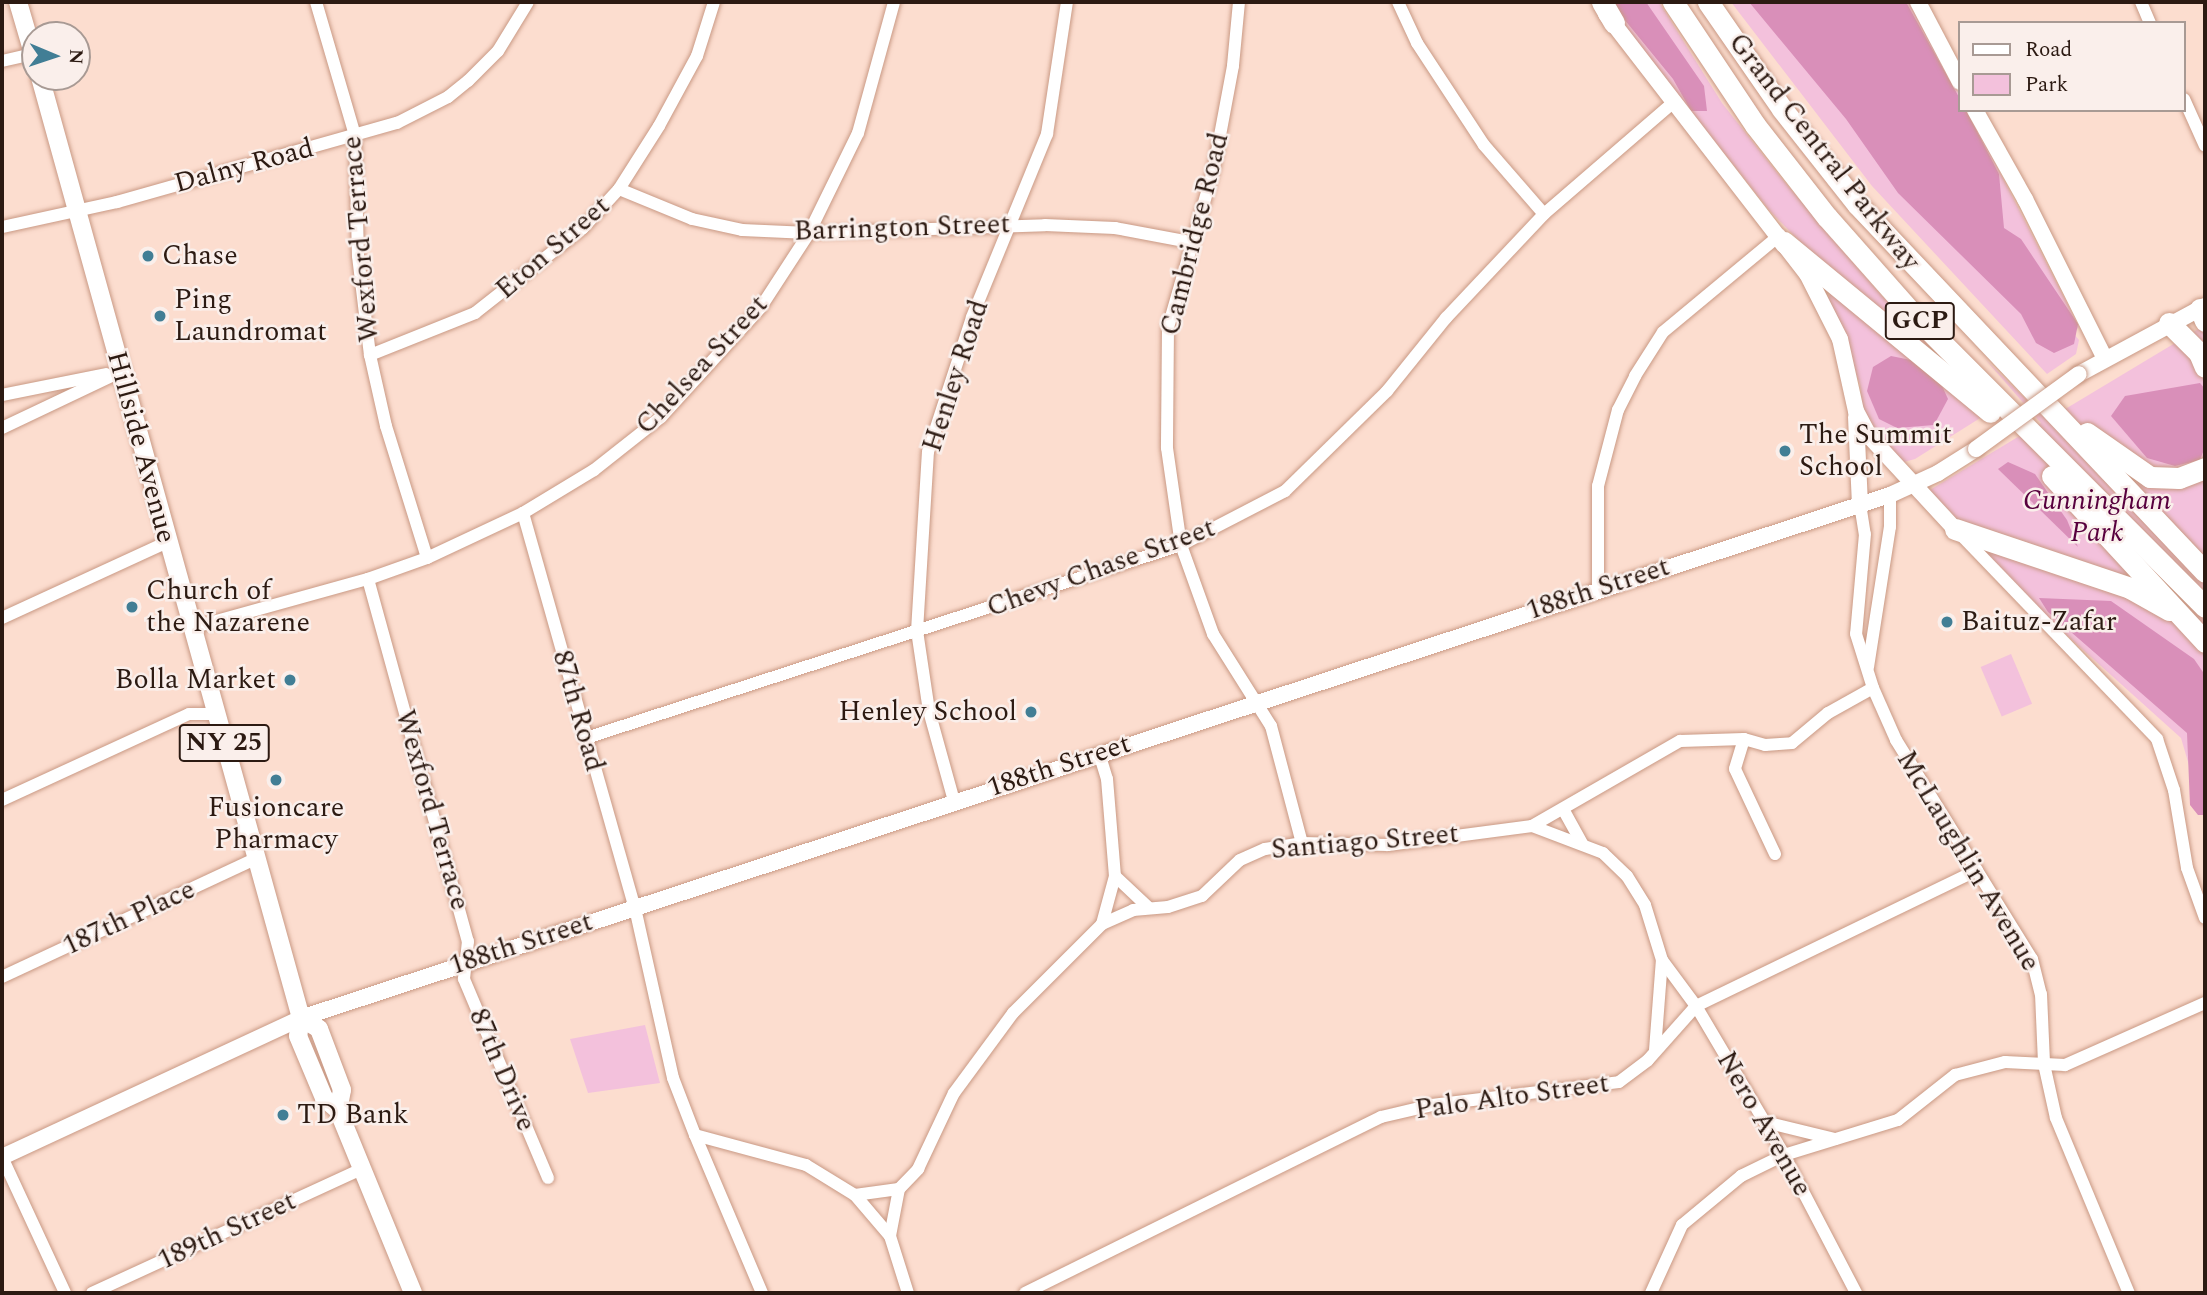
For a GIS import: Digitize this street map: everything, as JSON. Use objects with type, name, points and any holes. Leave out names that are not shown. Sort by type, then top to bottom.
[{"type":"highway","points":[[1602,2],[1614,23]]},
{"type":"highway","name":"Grand Central Parkway","points":[[1673,2],[1755,125],[1827,217],[1921,322],[2205,607]]},
{"type":"highway","name":"Grand Central Parkway","points":[[1708,2],[1782,109],[1857,204],[2022,382],[2205,572]]},
{"type":"highway","points":[[1782,238],[1981,404],[2166,595],[2205,643]]},
{"type":"highway","points":[[2169,323],[2199,353],[2205,367]]},
{"type":"highway","points":[[2022,382],[2130,466],[2150,477],[2179,478],[2205,468]]},
{"type":"highway","points":[[1955,529],[2139,592],[2160,603],[2205,643]]},
{"type":"main road","points":[[18,2],[24,21]]},
{"type":"main road","name":"Hillside Avenue","points":[[44,91],[301,1017],[298,1037],[324,1098],[338,1110],[413,1293]]},
{"type":"street","name":"Wexford Terrace","points":[[316,2],[355,135],[358,256],[370,355],[386,426],[427,558]]},
{"type":"street","name":"Dalny Road","points":[[2,227],[76,212],[397,123],[448,97],[498,51],[528,2]]},
{"type":"street","name":"Eton Street","points":[[370,355],[475,313],[544,262],[619,189],[696,56],[714,2]]},
{"type":"street","name":"Chelsea Street","points":[[191,628],[368,579],[427,558],[523,513],[594,470],[661,417],[761,307],[809,233],[858,133],[894,2]]},
{"type":"street","name":"Henley Road","points":[[954,801],[929,711],[917,631],[928,452],[972,317],[1014,225],[1047,134],[1067,2]]},
{"type":"street","name":"Cambridge Road","points":[[1239,2],[1233,66],[1214,168],[1190,242],[1168,327],[1165,399],[1181,545],[1213,634],[1271,726],[1302,843]]},
{"type":"street","points":[[1398,2],[1416,44],[1484,145],[1544,214]]},
{"type":"street","points":[[1595,2],[1782,238],[1831,315],[1847,362],[1856,411],[1860,504]]},
{"type":"street","points":[[1918,2],[1958,78]]},
{"type":"street","points":[[2141,2],[2149,21]]},
{"type":"street","points":[[2,61],[21,59]]},
{"type":"street","name":"Chevy Chase Street","points":[[586,738],[1181,545],[1285,491],[1378,400],[1446,318],[1544,214],[1675,101]]},
{"type":"street","points":[[2186,103],[2205,146]]},
{"type":"street","points":[[1976,112],[2025,199],[2105,359],[2169,323],[2203,312]]},
{"type":"street","name":"Barrington Street","points":[[619,189],[712,225],[809,233],[1014,225],[1115,228],[1190,242]]},
{"type":"street","points":[[1598,588],[1598,486],[1618,410],[1634,376],[1663,332],[1782,238]]},
{"type":"street","name":"188th Street","points":[[2,1157],[301,1017],[465,960],[635,908],[1253,701],[1890,495],[1914,485],[1976,449],[2079,374],[2105,359]]},
{"type":"street","points":[[2,395],[120,372]]},
{"type":"street","points":[[2,428],[120,372]]},
{"type":"street","points":[[1856,411],[1885,457],[2157,739],[2172,781],[2187,868],[2205,918]]},
{"type":"street","name":"McLaughlin Avenue","points":[[1867,671],[1890,527],[1890,495]]},
{"type":"street","name":"McLaughlin Avenue","points":[[1860,504],[1865,534],[1856,634],[1867,671],[1896,740],[1978,870],[2036,969],[2044,1064],[2056,1118],[2129,1293]]},
{"type":"street","name":"87th Road","points":[[523,513],[635,908],[673,1078],[762,1293]]},
{"type":"street","points":[[2,618],[167,542]]},
{"type":"street","name":"Wexford Terrace","points":[[368,579],[468,941],[465,960]]},
{"type":"street","name":"Santiago Street","points":[[890,1236],[899,1189],[918,1168],[954,1093],[1013,1013],[1102,923],[1148,906],[1194,899],[1215,886],[1240,860],[1265,849],[1302,843],[1360,847],[1532,826],[1544,815],[1563,809],[1680,741],[1744,739],[1765,745],[1792,743],[1828,712],[1873,688]]},
{"type":"street","points":[[2,800],[189,714],[217,713]]},
{"type":"street","points":[[1744,739],[1735,769],[1775,854]]},
{"type":"street","points":[[1099,753],[1107,779],[1115,876],[1102,923]]},
{"type":"street","name":"Nero Avenue","points":[[1563,809],[1582,843]]},
{"type":"street","name":"Nero Avenue","points":[[1532,826],[1582,843],[1602,853],[1627,876],[1645,905],[1661,960],[1655,1050]]},
{"type":"street","name":"187th Place","points":[[2,977],[255,859]]},
{"type":"street","name":"Palo Alto Street","points":[[1025,1293],[1381,1117],[1432,1105],[1619,1082],[1655,1050],[1696,1006],[1978,870]]},
{"type":"street","points":[[1115,876],[1148,906]]},
{"type":"street","name":"87th Drive","points":[[465,960],[464,979],[548,1178]]},
{"type":"street","name":"Nero Avenue","points":[[1661,960],[1696,1006],[1765,1122],[1856,1293]]},
{"type":"street","points":[[1651,1293],[1682,1225],[1741,1176],[1784,1155],[1898,1120],[1955,1075],[2005,1062],[2065,1065],[2205,1003]]},
{"type":"street","points":[[1765,1122],[1835,1139]]},
{"type":"street","points":[[695,1135],[807,1165],[855,1195],[890,1236],[907,1291],[893,1293]]},
{"type":"street","points":[[2,1157],[65,1293]]},
{"type":"street","name":"189th Street","points":[[92,1293],[362,1169]]},
{"type":"street","points":[[855,1195],[899,1189]]},
{"type":"green space","points":[[1605,2],[1659,2],[1722,103],[1782,179],[1881,295],[1971,386],[1808,250],[1769,210]]},
{"type":"green space","points":[[1731,2],[1911,2],[1958,92],[1958,112],[1969,112],[2079,327],[2073,333],[2079,340],[2076,354],[2047,374],[1872,186]]},
{"type":"green space","points":[[1833,290],[1985,415],[1915,459],[1897,464],[1863,413],[1860,384],[1828,298]]},
{"type":"green space","name":"Cunningham Park","points":[[2205,325],[2205,820],[2181,738],[1915,499],[2041,423],[1984,358],[2047,420]]},
{"type":"green space","points":[[2011,654],[2032,704],[2002,717],[1981,667]]},
{"type":"green space","points":[[645,1025],[660,1083],[588,1093],[570,1039]]},
{"type":"shaded area","points":[[1610,2],[1646,2],[1704,86],[1707,111],[1691,111],[1673,79]]},
{"type":"shaded area","points":[[1749,2],[1906,2],[1958,95],[1958,112],[1967,112],[1999,174],[2004,228],[2021,239],[2078,324],[2074,344],[2054,353],[2036,343],[2021,314],[1898,193],[1846,119]]},
{"type":"shaded area","points":[[1891,356],[1916,361],[1939,379],[1948,399],[1934,425],[1897,428],[1879,419],[1867,391],[1873,367]]},
{"type":"shaded area","points":[[2200,383],[2205,389],[2205,447],[2200,460],[2175,466],[2147,458],[2111,416],[2125,396]]},
{"type":"shaded area","points":[[2008,462],[2035,474],[2067,520],[2078,547],[1998,469]]},
{"type":"shaded area","points":[[2039,598],[2111,601],[2194,659],[2205,675],[2205,815],[2198,815],[2190,805],[2187,733],[2048,612]]},
{"type":"place","name":"Chase","points":[[148,256]]},
{"type":"place","name":"Ping Laundromat","points":[[160,316]]},
{"type":"place","name":"The Summit School","points":[[1785,451]]},
{"type":"place","name":"Church of the Nazarene","points":[[132,607]]},
{"type":"place","name":"Baituz-Zafar","points":[[1947,622]]},
{"type":"place","name":"Bolla Market","points":[[290,680]]},
{"type":"place","name":"Henley School","points":[[1031,712]]},
{"type":"place","name":"Fusioncare Pharmacy","points":[[276,780]]},
{"type":"place","name":"TD Bank","points":[[283,1115]]}]
